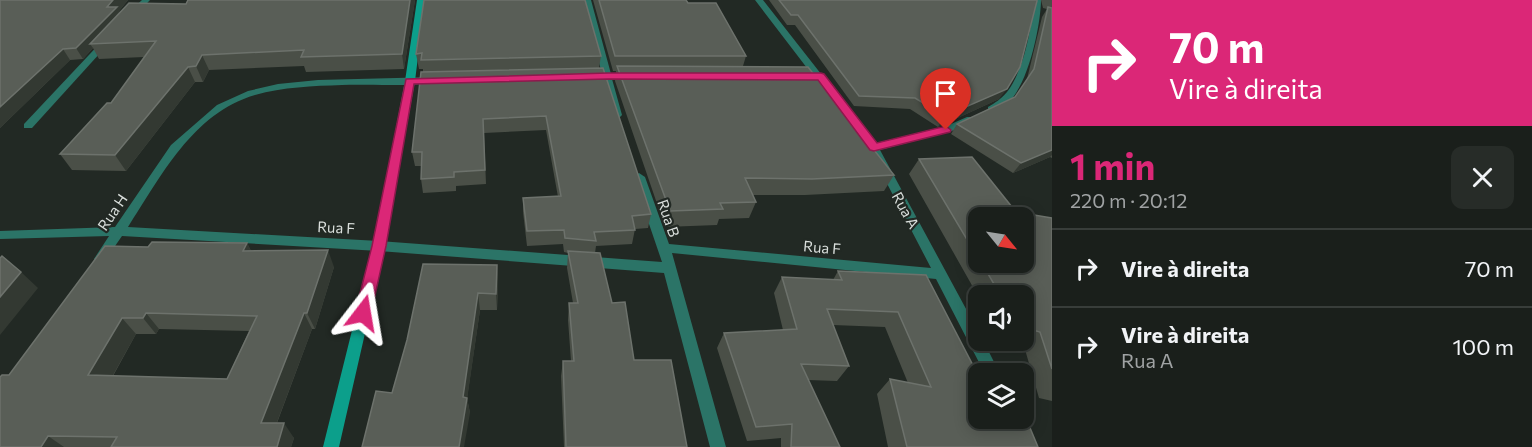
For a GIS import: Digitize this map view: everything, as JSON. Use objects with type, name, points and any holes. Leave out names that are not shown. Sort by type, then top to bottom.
[{"type":"street","points":[[122,25],[146,0]]},
{"type":"street","points":[[331,447],[379,246],[410,81],[421,0]]},
{"type":"street","points":[[587,0],[621,124]]},
{"type":"street","name":"Rua A","points":[[759,0],[815,76],[874,148],[987,363]]},
{"type":"street","points":[[874,148],[946,130],[1004,103],[1020,78],[1041,12],[1037,0]]},
{"type":"street","points":[[28,126],[114,34]]},
{"type":"street","points":[[584,77],[643,76]]},
{"type":"street","name":"Rua H","points":[[93,269],[175,147],[220,107],[251,93],[278,87],[318,83],[444,80]]},
{"type":"street","name":"Rua B","points":[[636,169],[664,248],[718,447]]},
{"type":"street","name":"Rua F","points":[[0,235],[119,231],[379,246],[669,268]]},
{"type":"street","name":"Rua F","points":[[664,248],[942,274]]},
{"type":"building","points":[[0,0],[113,0],[107,7],[117,7],[76,48],[63,49],[0,107]]},
{"type":"building","points":[[188,0],[410,0],[402,54],[301,57],[304,50],[202,55],[196,66],[188,67],[115,155],[60,154],[107,103],[111,103],[156,41],[90,44],[129,3],[186,4]]},
{"type":"building","points":[[424,0],[585,0],[601,56],[421,60],[422,53],[416,54]]},
{"type":"building","points":[[599,0],[686,0],[688,3],[716,3],[746,56],[615,56]]},
{"type":"building","points":[[779,0],[1037,1],[1020,67],[1007,89],[945,116],[915,98],[859,96],[798,15],[791,15]]},
{"type":"building","points":[[1048,7],[1052,8],[1052,150],[1021,163],[957,124],[1015,97],[1034,69]]},
{"type":"building","points":[[617,66],[808,67],[894,175],[812,179],[745,178],[756,202],[720,203],[723,209],[670,211]]},
{"type":"building","points":[[603,68],[651,214],[632,216],[635,230],[594,232],[596,241],[565,238],[564,230],[527,231],[523,198],[561,196],[546,116],[483,119],[485,170],[454,172],[454,177],[421,179],[422,152],[412,152],[421,72]]},
{"type":"building","points":[[972,157],[1012,207],[968,207],[968,241],[919,159]]},
{"type":"building","points":[[1034,215],[1052,218],[1052,369],[1040,332],[1034,330],[1034,285],[995,285],[987,273],[1034,273]]},
{"type":"building","points":[[152,242],[247,243],[243,251],[328,250],[307,313],[304,313],[261,423],[284,423],[277,447],[111,447],[117,437],[48,436],[41,447],[0,447],[0,377],[9,375],[105,246],[148,247]],"holes":[[[146,313],[257,316],[227,379],[88,375],[122,318],[143,318]]]},
{"type":"building","points":[[568,251],[600,253],[612,303],[625,302],[634,360],[671,360],[687,447],[566,447],[563,361],[574,361],[569,303],[578,303]]},
{"type":"building","points":[[2,256],[21,272],[0,297],[0,258]]},
{"type":"building","points":[[423,264],[497,265],[496,294],[478,293],[463,397],[467,398],[459,447],[362,447],[376,391],[392,393],[407,340]]},
{"type":"building","points":[[838,271],[926,275],[972,363],[968,363],[968,429],[1030,429],[1038,447],[907,447],[890,379],[931,387],[898,312],[827,309],[849,366],[801,364],[840,447],[791,447],[792,424],[756,427],[724,333],[797,329],[782,277],[842,280]]},
{"type":"route","points":[[363,313],[379,246],[410,81],[608,76],[821,76],[874,148],[946,130]]}]
